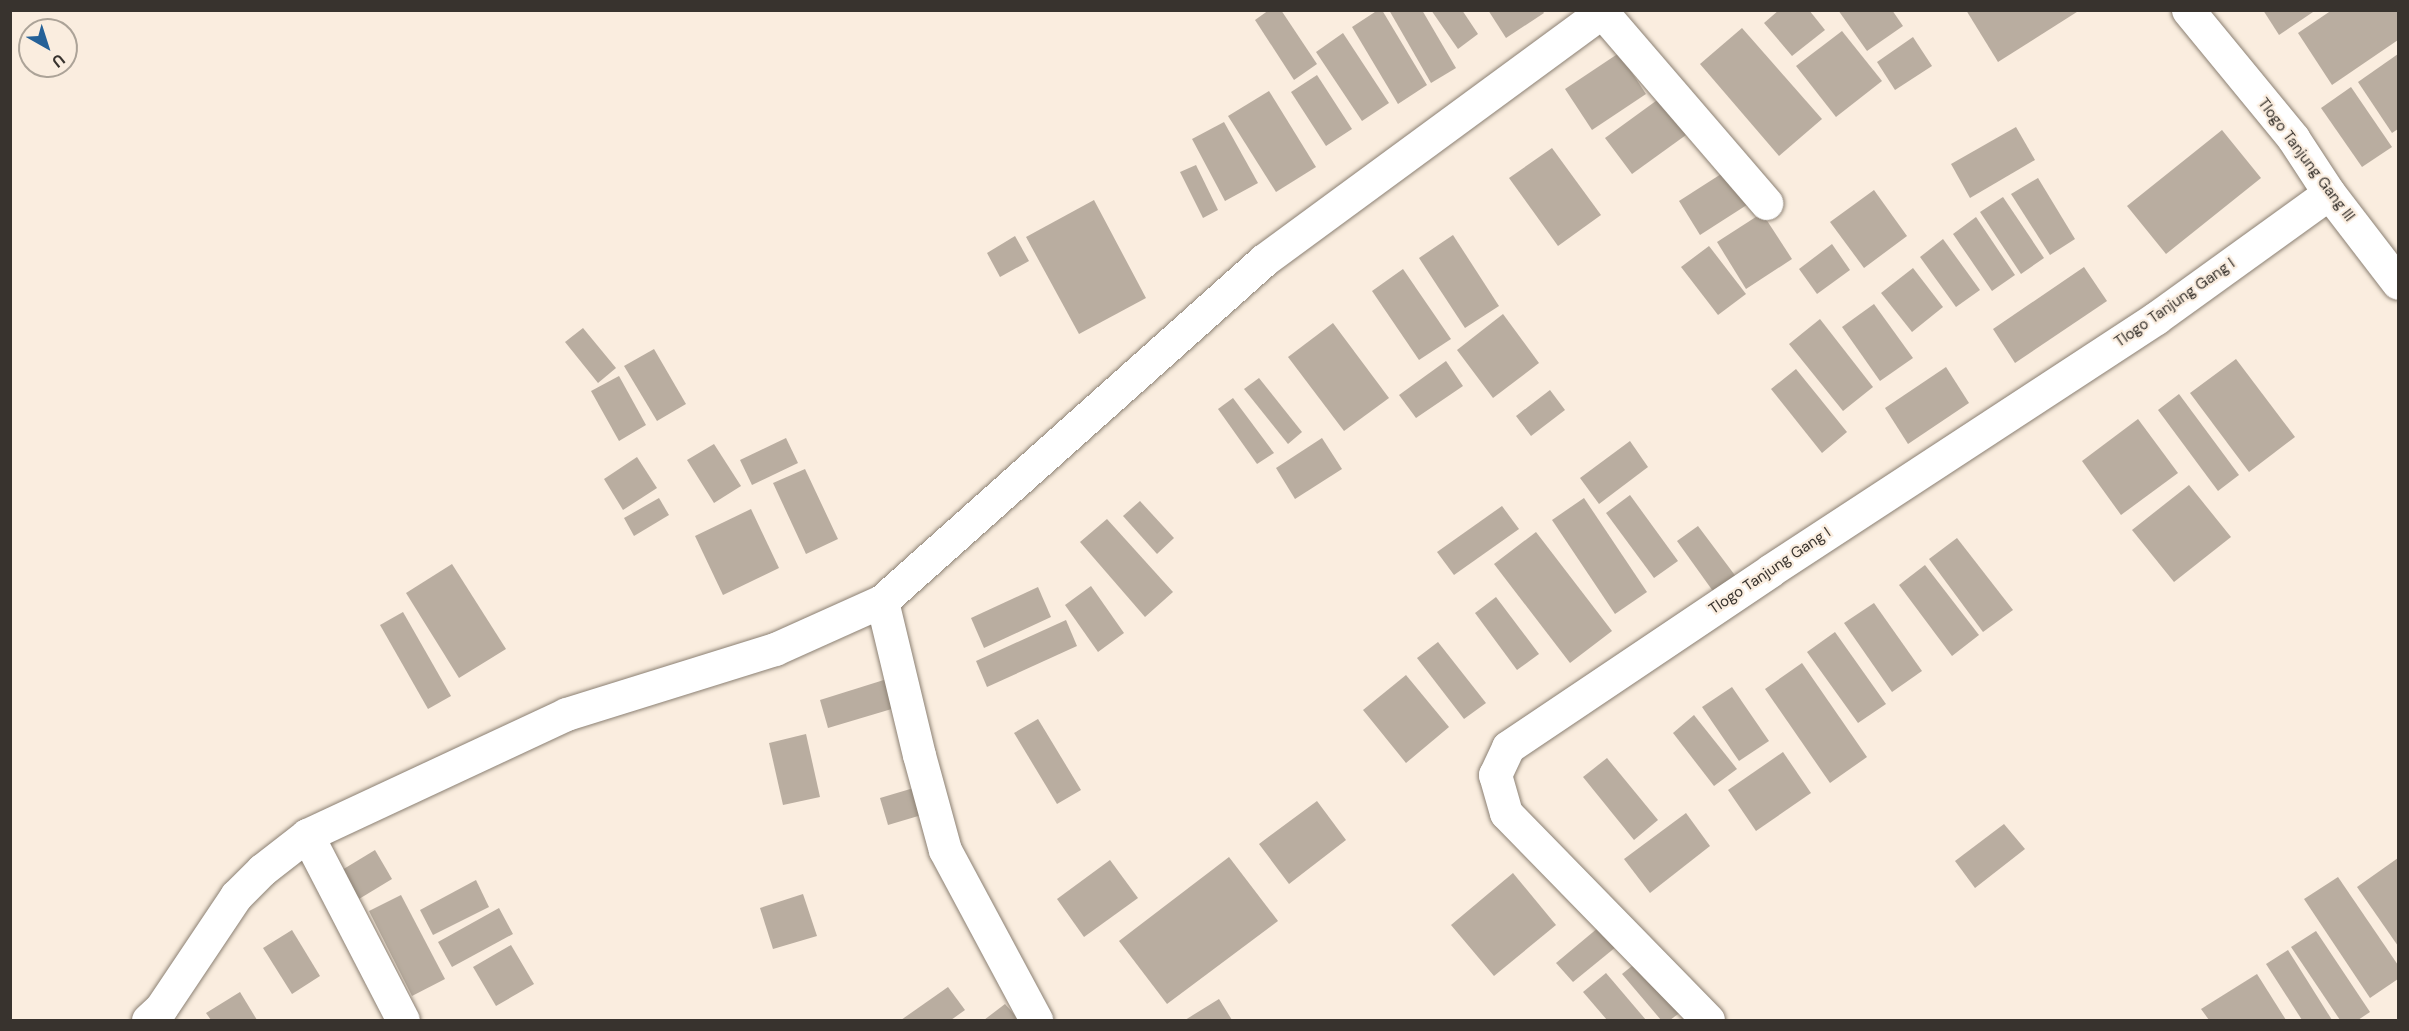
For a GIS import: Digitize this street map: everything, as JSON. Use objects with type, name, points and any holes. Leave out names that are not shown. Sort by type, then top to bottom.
[{"type":"street","name":"Tlogo Tanjung Gang III","points":[[2188,10],[2293,138],[2329,193],[2398,283]]},
{"type":"street","points":[[148,1020],[161,1008],[236,896],[262,870],[307,835],[566,714],[776,649],[882,601],[1264,260],[1603,11],[1766,203]]},
{"type":"street","name":"Tlogo Tanjung Gang I","points":[[1708,1020],[1506,813],[1495,775],[1508,747],[1771,570],[2156,318],[2329,193]]},
{"type":"street","points":[[882,601],[919,755],[945,850],[1036,1020]]},
{"type":"street","points":[[307,835],[404,1020]]},
{"type":"building","points":[[1269,10],[1281,10],[1317,64],[1294,80],[1255,20]]},
{"type":"building","points":[[1378,10],[1382,10],[1427,85],[1398,104],[1352,27]]},
{"type":"building","points":[[1389,10],[1422,10],[1456,68],[1431,83]]},
{"type":"building","points":[[1431,10],[1462,10],[1478,34],[1458,49]]},
{"type":"building","points":[[1488,10],[1542,10],[1544,13],[1506,38]]},
{"type":"building","points":[[1779,10],[1809,10],[1825,30],[1792,56],[1764,23]]},
{"type":"building","points":[[1838,10],[1892,10],[1903,26],[1867,51]]},
{"type":"building","points":[[1966,10],[2080,10],[1998,62]]},
{"type":"building","points":[[2263,10],[2316,10],[2279,35]]},
{"type":"building","points":[[2332,10],[2398,10],[2398,40],[2332,85],[2298,33]]},
{"type":"building","points":[[1742,28],[1822,119],[1779,156],[1700,64]]},
{"type":"building","points":[[1842,31],[1882,81],[1836,117],[1796,66]]},
{"type":"building","points":[[1343,33],[1389,103],[1362,121],[1316,52]]},
{"type":"building","points":[[1913,37],[1932,66],[1895,90],[1877,62]]},
{"type":"building","points":[[1619,53],[1646,94],[1592,130],[1565,89]]},
{"type":"building","points":[[2398,54],[2398,129],[2392,133],[2358,82]]},
{"type":"building","points":[[1317,75],[1352,129],[1326,146],[1291,92]]},
{"type":"building","points":[[2351,87],[2392,147],[2362,167],[2321,108]]},
{"type":"building","points":[[1269,91],[1316,167],[1276,192],[1228,116]]},
{"type":"building","points":[[1660,98],[1686,135],[1632,174],[1605,138]]},
{"type":"building","points":[[1224,122],[1258,183],[1225,201],[1192,139]]},
{"type":"building","points":[[2016,127],[2035,160],[1970,198],[1951,164]]},
{"type":"building","points":[[2222,130],[2261,178],[2166,254],[2127,206]]},
{"type":"building","points":[[1552,148],[1601,215],[1558,246],[1509,178]]},
{"type":"building","points":[[1196,165],[1218,210],[1203,218],[1180,172]]},
{"type":"building","points":[[1732,167],[1753,201],[1700,235],[1679,201]]},
{"type":"building","points":[[2038,178],[2075,239],[2050,255],[2011,194]]},
{"type":"building","points":[[1874,190],[1907,236],[1864,268],[1830,222]]},
{"type":"building","points":[[2003,197],[2044,258],[2021,274],[1980,212]]},
{"type":"building","points":[[1094,200],[1146,298],[1079,334],[1026,237]]},
{"type":"building","points":[[1762,213],[1792,259],[1746,289],[1717,242]]},
{"type":"building","points":[[1976,217],[2015,275],[1992,291],[1953,234]]},
{"type":"building","points":[[1453,235],[1499,306],[1465,328],[1419,258]]},
{"type":"building","points":[[1015,236],[1029,261],[1000,277],[987,253]]},
{"type":"building","points":[[1943,239],[1980,290],[1956,307],[1920,257]]},
{"type":"building","points":[[1832,244],[1850,270],[1817,294],[1799,269]]},
{"type":"building","points":[[1709,246],[1746,294],[1718,315],[1681,267]]},
{"type":"building","points":[[2084,267],[2107,301],[2015,363],[1993,329]]},
{"type":"building","points":[[1913,268],[1943,307],[1912,332],[1881,293]]},
{"type":"building","points":[[1403,269],[1451,339],[1419,360],[1372,291]]},
{"type":"building","points":[[1874,304],[1913,358],[1880,381],[1842,327]]},
{"type":"building","points":[[1503,314],[1539,363],[1493,398],[1457,350]]},
{"type":"building","points":[[1820,319],[1873,387],[1843,411],[1789,344]]},
{"type":"building","points":[[1333,323],[1389,398],[1344,431],[1288,357]]},
{"type":"building","points":[[583,328],[616,368],[598,383],[565,342]]},
{"type":"building","points":[[654,349],[686,404],[657,421],[624,366]]},
{"type":"building","points":[[2236,359],[2295,437],[2249,472],[2190,393]]},
{"type":"building","points":[[1446,361],[1463,386],[1416,418],[1399,395]]},
{"type":"building","points":[[1946,367],[1969,403],[1908,444],[1885,408]]},
{"type":"building","points":[[1796,369],[1847,432],[1822,453],[1771,389]]},
{"type":"building","points":[[619,376],[646,425],[619,441],[591,391]]},
{"type":"building","points":[[1259,378],[1302,432],[1288,444],[1244,389]]},
{"type":"building","points":[[1550,390],[1565,410],[1531,436],[1516,416]]},
{"type":"building","points":[[2179,394],[2239,475],[2218,491],[2158,410]]},
{"type":"building","points":[[1233,398],[1274,453],[1257,464],[1218,409]]},
{"type":"building","points":[[2138,419],[2178,473],[2121,515],[2082,461]]},
{"type":"building","points":[[786,438],[798,463],[752,485],[740,460]]},
{"type":"building","points":[[1322,438],[1342,469],[1295,499],[1276,468]]},
{"type":"building","points":[[1630,441],[1648,467],[1599,504],[1580,478]]},
{"type":"building","points":[[714,444],[741,486],[714,503],[687,460]]},
{"type":"building","points":[[637,457],[657,488],[623,510],[604,479]]},
{"type":"building","points":[[805,469],[838,539],[806,554],[773,483]]},
{"type":"building","points":[[2189,485],[2231,537],[2174,582],[2132,530]]},
{"type":"building","points":[[1630,495],[1678,561],[1654,578],[1606,513]]},
{"type":"building","points":[[659,498],[669,515],[634,536],[624,518]]},
{"type":"building","points":[[1584,498],[1647,592],[1615,614],[1552,520]]},
{"type":"building","points":[[1140,501],[1174,538],[1157,554],[1123,516]]},
{"type":"building","points":[[1502,506],[1519,529],[1454,575],[1437,552]]},
{"type":"building","points":[[751,509],[779,568],[723,595],[695,536]]},
{"type":"building","points":[[1107,519],[1173,592],[1145,617],[1080,542]]},
{"type":"building","points":[[1698,526],[1737,578],[1715,594],[1677,541]]},
{"type":"building","points":[[1536,532],[1612,631],[1570,663],[1494,564]]},
{"type":"building","points":[[1957,538],[2013,610],[1983,632],[1929,559]]},
{"type":"building","points":[[452,564],[506,649],[459,678],[406,593]]},
{"type":"building","points":[[1925,565],[1979,635],[1952,656],[1899,585]]},
{"type":"building","points":[[1091,586],[1124,633],[1098,652],[1065,605]]},
{"type":"building","points":[[1038,587],[1051,617],[984,648],[971,618]]},
{"type":"building","points":[[1496,597],[1539,654],[1517,670],[1475,613]]},
{"type":"building","points":[[1874,603],[1922,671],[1892,692],[1844,623]]},
{"type":"building","points":[[403,612],[451,696],[428,709],[380,625]]},
{"type":"building","points":[[1066,620],[1077,646],[987,687],[976,661]]},
{"type":"building","points":[[1835,632],[1886,704],[1858,723],[1807,652]]},
{"type":"building","points":[[1438,642],[1486,703],[1464,719],[1417,658]]},
{"type":"building","points":[[1802,663],[1867,757],[1830,783],[1765,689]]},
{"type":"building","points":[[1406,675],[1449,727],[1406,763],[1363,710]]},
{"type":"building","points":[[887,679],[895,708],[828,728],[820,700]]},
{"type":"building","points":[[1732,687],[1769,741],[1739,761],[1702,707]]},
{"type":"building","points":[[1694,715],[1737,769],[1714,786],[1673,733]]},
{"type":"building","points":[[1038,719],[1081,790],[1057,804],[1014,733]]},
{"type":"building","points":[[806,734],[820,797],[783,805],[769,743]]},
{"type":"building","points":[[1783,752],[1811,793],[1756,831],[1728,790]]},
{"type":"building","points":[[1607,758],[1658,820],[1634,840],[1583,777]]},
{"type":"building","points":[[917,787],[925,814],[888,825],[880,798]]},
{"type":"building","points":[[1317,801],[1346,840],[1289,884],[1259,844]]},
{"type":"building","points":[[1686,813],[1710,846],[1650,893],[1624,859]]},
{"type":"building","points":[[2004,824],[2025,849],[1975,888],[1955,861]]},
{"type":"building","points":[[375,850],[392,879],[359,899],[342,870]]},
{"type":"building","points":[[1229,857],[1278,921],[1167,1004],[1119,941]]},
{"type":"building","points":[[2398,858],[2398,946],[2357,887]]},
{"type":"building","points":[[1110,860],[1138,898],[1084,937],[1057,899]]},
{"type":"building","points":[[1513,873],[1556,925],[1494,976],[1451,925]]},
{"type":"building","points":[[2338,877],[2398,965],[2398,979],[2370,998],[2304,899]]},
{"type":"building","points":[[476,880],[489,907],[433,935],[420,910]]},
{"type":"building","points":[[803,894],[817,936],[773,949],[760,908]]},
{"type":"building","points":[[401,895],[445,979],[412,996],[369,911]]},
{"type":"building","points":[[499,908],[513,934],[452,967],[438,942]]},
{"type":"building","points":[[1605,922],[1622,942],[1573,982],[1556,963]]},
{"type":"building","points":[[292,930],[320,976],[292,994],[263,948]]},
{"type":"building","points":[[2316,931],[2370,1012],[2358,1020],[2340,1020],[2291,947]]},
{"type":"building","points":[[511,945],[534,984],[496,1006],[473,967]]},
{"type":"building","points":[[2288,950],[2332,1020],[2302,1020],[2266,964]]},
{"type":"building","points":[[1642,958],[1685,1009],[1670,1020],[1661,1020],[1622,974]]},
{"type":"building","points":[[1606,973],[1646,1020],[1607,1020],[1583,992]]},
{"type":"building","points":[[2257,974],[2286,1020],[2209,1020],[2201,1009]]},
{"type":"building","points":[[948,987],[965,1010],[951,1020],[901,1020]]},
{"type":"building","points":[[240,992],[257,1020],[211,1020],[206,1013]]},
{"type":"building","points":[[1219,999],[1232,1020],[1185,1020]]},
{"type":"building","points":[[1005,1004],[1019,1020],[984,1020]]}]
